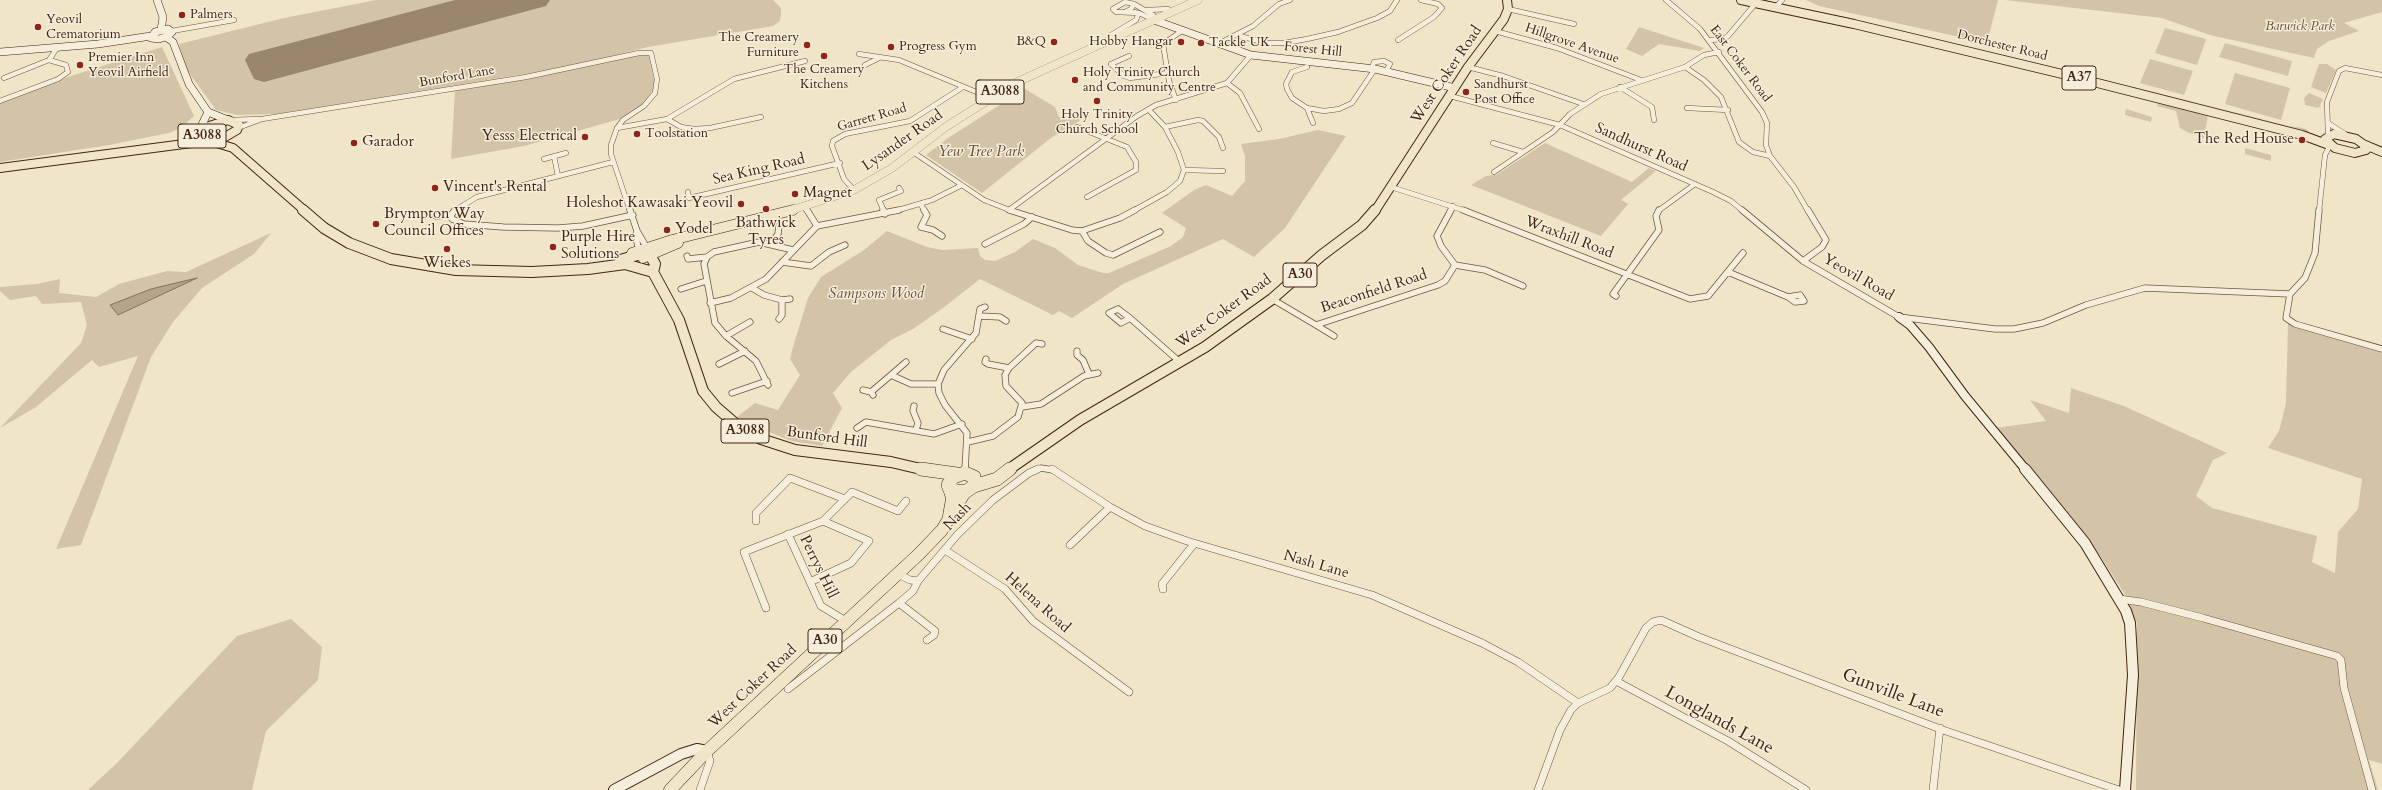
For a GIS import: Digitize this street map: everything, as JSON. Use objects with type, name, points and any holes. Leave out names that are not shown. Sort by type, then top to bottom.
[{"type":"highway","name":"Dorchester Road","points":[[1741,0],[2052,71],[2328,143]]},
{"type":"highway","name":"West Coker Road","points":[[961,484],[997,479],[1080,420],[1180,363],[1272,299],[1368,220],[1453,92],[1468,66],[1495,31],[1507,5]]},
{"type":"highway","points":[[228,120],[239,125],[238,129],[225,137],[208,141],[199,132],[228,120]]},
{"type":"highway","name":"A3088","points":[[234,148],[238,129]]},
{"type":"highway","name":"A3088","points":[[157,146],[199,132],[225,137],[234,148],[324,228],[349,243],[391,259],[456,270],[513,273],[601,267],[625,264],[645,258]]},
{"type":"highway","points":[[2328,143],[2346,136],[2364,148],[2382,153]]},
{"type":"highway","name":"A3088","points":[[0,168],[140,148],[208,141],[222,143],[234,148]]},
{"type":"highway","points":[[2328,143],[2340,150],[2355,153],[2364,148]]},
{"type":"highway","points":[[140,148],[201,145],[221,147],[230,152],[234,148]]},
{"type":"highway","name":"A3088","points":[[601,267],[615,261],[645,258]]},
{"type":"highway","name":"Bunford Hill","points":[[645,258],[680,320],[703,391],[716,407],[738,426],[761,439],[795,450],[891,462],[927,471],[961,484]]},
{"type":"main road","name":"Lysander Road","points":[[645,258],[660,244],[805,208],[854,190],[880,176],[947,126],[1021,80],[1155,18],[1168,9],[1189,0]]},
{"type":"main road","name":"Lysander Road","points":[[1095,46],[1111,36],[1198,0]]},
{"type":"main road","name":"Lysander Road","points":[[645,258],[692,236]]},
{"type":"main road","name":"West Coker Road","points":[[707,751],[898,574],[942,530],[961,484]]},
{"type":"main road","name":"A30","points":[[670,790],[707,751]]},
{"type":"street","points":[[158,0],[163,16],[162,30]]},
{"type":"street","points":[[1218,44],[1253,26],[1279,4],[1290,0]]},
{"type":"street","points":[[1236,35],[1250,40],[1266,43],[1284,43],[1307,39],[1338,32],[1377,18],[1390,11],[1397,0]]},
{"type":"street","points":[[1398,40],[1434,16],[1442,8],[1438,4],[1421,0]]},
{"type":"street","name":"East Coker Road","points":[[1666,0],[1694,24],[1709,40],[1762,112],[1767,123],[1766,145],[1770,156]]},
{"type":"street","points":[[1776,8],[1782,0]]},
{"type":"street","points":[[1125,2],[1142,8],[1155,18],[1134,12],[1116,12],[1113,9],[1125,2]]},
{"type":"street","points":[[1709,40],[1723,39],[1728,36],[1756,3]]},
{"type":"street","points":[[1124,12],[1131,9],[1134,4]]},
{"type":"street","points":[[1507,5],[1574,24]]},
{"type":"street","points":[[1142,8],[1153,11],[1168,9]]},
{"type":"street","points":[[1111,36],[1136,20],[1138,17],[1134,12]]},
{"type":"street","name":"Forest Hill","points":[[1155,18],[1218,44],[1251,55],[1374,68],[1453,92]]},
{"type":"street","points":[[0,52],[57,48],[151,36],[162,30],[172,31],[234,20]]},
{"type":"street","points":[[1176,100],[1168,73],[1162,44],[1183,30]]},
{"type":"street","points":[[151,36],[155,39],[166,37],[172,31]]},
{"type":"street","name":"Hillgrove Avenue","points":[[1495,31],[1557,48],[1641,80]]},
{"type":"street","points":[[166,37],[173,42],[189,84],[208,112],[206,120],[199,132]]},
{"type":"street","points":[[4,78],[49,60],[57,48]]},
{"type":"street","points":[[1494,172],[1560,125],[1583,104],[1600,94],[1685,67],[1704,54],[1719,52]]},
{"type":"street","name":"Bunford Lane","points":[[208,112],[228,120],[262,119],[533,76],[638,53],[651,53],[657,79],[655,93],[644,106],[623,120],[617,128]]},
{"type":"street","points":[[859,54],[899,60],[991,98]]},
{"type":"street","points":[[1008,210],[1107,138],[1149,110],[1227,84],[1251,55]]},
{"type":"street","points":[[786,58],[789,65]]},
{"type":"street","points":[[865,65],[879,58]]},
{"type":"street","points":[[1126,58],[1111,64],[1117,71],[1126,77],[1168,73]]},
{"type":"street","points":[[0,101],[58,79],[68,72],[66,65],[49,60]]},
{"type":"street","points":[[645,258],[633,215],[613,162],[611,145],[617,128],[668,119],[734,79],[806,61]]},
{"type":"street","points":[[1468,66],[1503,76],[1583,104]]},
{"type":"street","points":[[1307,67],[1292,72],[1286,84],[1292,98],[1307,108],[1324,111],[1339,109],[1352,103],[1374,68]]},
{"type":"street","points":[[1685,67],[1713,87],[1728,110],[1739,142],[1753,152],[1770,156],[1794,187],[1826,240],[1822,247],[1803,261]]},
{"type":"street","points":[[2382,75],[2345,68],[2339,71],[2327,102],[2328,143],[2315,253],[2305,278],[2290,294],[2286,318],[2294,324],[2382,348]]},
{"type":"street","points":[[725,76],[734,79]]},
{"type":"street","points":[[1227,84],[1240,93],[1259,129]]},
{"type":"street","name":"Garrett Road","points":[[854,190],[846,183],[840,163],[832,146],[833,141],[838,137],[910,121],[963,87]]},
{"type":"street","points":[[1620,87],[1652,107],[1654,112],[1654,120]]},
{"type":"street","name":"Sandhurst Road","points":[[1453,92],[1560,125],[1731,201],[1803,261]]},
{"type":"street","points":[[1307,108],[1313,123]]},
{"type":"street","points":[[1687,108],[1728,110]]},
{"type":"street","points":[[914,152],[984,200],[1008,210],[1082,231],[1120,218],[1167,192],[1180,181],[1184,170],[1178,152],[1165,127],[1149,110]]},
{"type":"street","points":[[729,117],[732,123]]},
{"type":"street","points":[[668,119],[681,127],[694,129],[710,128],[761,117]]},
{"type":"street","name":"Bunford Lane","points":[[238,129],[262,119]]},
{"type":"street","points":[[1165,127],[1203,120],[1219,137],[1223,148]]},
{"type":"street","points":[[2328,122],[2346,136]]},
{"type":"street","points":[[1077,127],[1127,147],[1136,162],[1136,170],[1088,197]]},
{"type":"street","points":[[1493,143],[1523,152]]},
{"type":"street","points":[[544,159],[566,153]]},
{"type":"street","points":[[554,156],[558,176]]},
{"type":"street","points":[[436,216],[451,215],[456,209],[477,197],[613,162]]},
{"type":"street","name":"Sea King Road","points":[[688,192],[689,198],[840,163]]},
{"type":"street","points":[[1184,170],[1223,171]]},
{"type":"street","points":[[1613,294],[1659,230],[1656,216],[1658,211],[1695,184]]},
{"type":"street","points":[[710,303],[731,298],[752,288],[766,279],[817,226],[884,214],[921,205],[962,185]]},
{"type":"street","name":"Wraxhill Road","points":[[1391,187],[1453,206],[1695,299],[1708,296],[1743,253]]},
{"type":"street","points":[[884,214],[879,200],[902,191]]},
{"type":"street","points":[[921,205],[926,215],[921,227],[933,230],[942,236]]},
{"type":"street","points":[[1453,206],[1437,236],[1441,246],[1455,265],[1485,270],[1523,286]]},
{"type":"street","points":[[805,208],[817,226]]},
{"type":"street","points":[[451,215],[452,219],[464,224],[528,228],[583,226],[633,215]]},
{"type":"street","points":[[985,244],[1024,224],[1032,217]]},
{"type":"street","points":[[772,243],[779,228],[786,230]]},
{"type":"street","points":[[637,231],[636,238],[645,258]]},
{"type":"street","points":[[1082,231],[1088,241],[1106,253],[1113,254],[1160,232]]},
{"type":"street","points":[[686,259],[707,257],[725,248],[758,242],[772,243],[793,250]]},
{"type":"street","points":[[811,266],[829,252],[845,245]]},
{"type":"street","points":[[707,257],[704,264],[706,281],[715,323],[726,336],[756,361],[767,383],[732,393]]},
{"type":"street","name":"Yeovil Road","points":[[1803,261],[1899,317]]},
{"type":"street","points":[[782,262],[817,268]]},
{"type":"street","name":"Beaconfield Road","points":[[1316,325],[1438,285],[1444,281],[1455,265]]},
{"type":"street","points":[[1728,272],[1788,297]]},
{"type":"street","points":[[681,289],[692,288],[706,281]]},
{"type":"street","points":[[752,288],[764,295],[782,300],[790,299]]},
{"type":"street","points":[[1899,317],[1912,322],[1995,329],[2014,329],[2038,325],[2086,305],[2145,288],[2225,290],[2290,294]]},
{"type":"street","name":"Beaconfield Road","points":[[1272,299],[1334,336]]},
{"type":"street","points":[[779,319],[782,315],[782,300]]},
{"type":"street","points":[[961,484],[968,442],[967,433],[962,424],[945,405],[939,393],[938,384],[944,370],[972,339],[978,328],[980,308]]},
{"type":"street","points":[[980,316],[1000,316],[1006,321]]},
{"type":"street","points":[[1130,318],[1180,363]]},
{"type":"street","points":[[726,336],[746,328],[750,322]]},
{"type":"street","points":[[1912,322],[2085,543],[2120,599],[2130,623],[2133,675],[2129,761],[2125,790]]},
{"type":"street","points":[[943,329],[954,329],[972,339]]},
{"type":"street","points":[[968,442],[993,436],[1018,417],[1022,407],[1020,399],[1005,383],[1005,375],[1009,368],[1037,343]]},
{"type":"street","points":[[719,364],[745,351]]},
{"type":"street","points":[[1075,354],[1083,360],[1089,374]]},
{"type":"street","points":[[863,390],[872,393],[906,362]]},
{"type":"street","points":[[984,362],[1009,368]]},
{"type":"street","points":[[1022,407],[1040,404],[1089,374],[1098,373]]},
{"type":"street","points":[[891,375],[911,384],[938,384]]},
{"type":"street","points":[[914,406],[913,411],[918,422],[916,430]]},
{"type":"street","points":[[857,428],[866,420],[934,434],[945,432],[962,424]]},
{"type":"street","name":"Nash Lane","points":[[1041,468],[1051,469],[1110,507],[1145,526],[1194,544],[1372,595],[1482,642],[1518,662],[1578,703]]},
{"type":"street","name":"Nash","points":[[788,689],[913,591],[918,581],[962,529],[993,500],[1030,473],[1041,468]]},
{"type":"street","points":[[756,521],[756,513],[790,478],[845,499]]},
{"type":"street","points":[[766,608],[744,552],[823,521],[852,492],[898,511],[906,501]]},
{"type":"street","points":[[1070,544],[1110,507]]},
{"type":"street","points":[[810,582],[851,563],[869,541],[823,521]]},
{"type":"street","name":"Perrys Hill","points":[[788,534],[821,606],[840,619],[846,621]]},
{"type":"street","points":[[1162,589],[1162,584],[1194,544]]},
{"type":"street","name":"Helena Road","points":[[945,550],[1005,589],[1014,596],[1025,613],[1033,621],[1129,692]]},
{"type":"street","points":[[898,574],[910,580],[918,581]]},
{"type":"street","points":[[2120,599],[2142,602],[2203,618],[2336,656],[2341,660],[2346,695],[2372,790]]},
{"type":"street","points":[[899,603],[935,631],[934,635],[927,640]]},
{"type":"street","name":"Gunville Lane","points":[[1616,681],[1646,628],[1659,620],[1940,728],[2119,790]]},
{"type":"street","points":[[1538,790],[1560,730],[1571,710],[1578,703],[1601,694],[1616,681]]},
{"type":"street","name":"Longlands Lane","points":[[1616,681],[1728,741],[1806,790]]},
{"type":"street","points":[[1933,790],[1940,728]]},
{"type":"street","points":[[614,790],[681,754],[697,749],[707,751],[710,761],[700,790]]},
{"type":"green space","points":[[376,0],[773,0],[781,8],[781,13],[780,21],[773,26],[648,47],[568,67],[276,114],[237,115],[216,110],[187,70],[179,44],[284,18]]},
{"type":"green space","points":[[1806,0],[1998,0],[1987,43],[1819,6]]},
{"type":"green space","name":"Barwick Park","points":[[2005,0],[2382,0],[2382,12],[2344,23],[2359,31],[2329,41],[2317,49],[2314,58],[2210,35],[2162,18]]},
{"type":"green space","points":[[1639,27],[1704,48],[1700,51],[1659,44],[1642,56],[1626,49]]},
{"type":"green space","points":[[2165,28],[2206,39],[2197,65],[2155,53]]},
{"type":"green space","points":[[2225,43],[2292,61],[2288,76],[2219,57]]},
{"type":"green space","points":[[162,47],[194,116],[181,128],[169,133],[109,145],[0,162],[0,103],[68,77]]},
{"type":"green space","points":[[640,53],[649,55],[654,80],[654,89],[641,107],[620,119],[524,146],[451,159],[455,91],[550,74]]},
{"type":"green space","points":[[2150,59],[2193,71],[2184,95],[2140,83]]},
{"type":"green space","points":[[2319,64],[2327,64],[2336,70],[2326,93],[2311,87]]},
{"type":"green space","points":[[2235,73],[2290,88],[2281,120],[2225,104]]},
{"type":"green space","points":[[2130,86],[2289,126],[2303,128],[2308,130],[2308,133],[2129,89]]},
{"type":"green space","name":"Yew Tree Park","points":[[1025,89],[1055,107],[1059,117],[1065,118],[1088,113],[1089,115],[1051,138],[982,193],[926,155],[948,138]]},
{"type":"green space","points":[[2309,93],[2323,99],[2319,108],[2305,105],[2304,98]]},
{"type":"green space","points":[[2159,102],[2208,115],[2204,138],[2180,128],[2176,111],[2157,106]]},
{"type":"green space","points":[[2126,109],[2152,117],[2151,122],[2125,115]]},
{"type":"green space","name":"Sampsons Wood","points":[[1318,130],[1346,136],[1285,228],[1254,257],[1223,239],[1123,284],[1072,318],[1059,311],[1053,315],[980,279],[913,329],[891,340],[851,372],[833,393],[842,408],[822,446],[792,441],[751,425],[737,417],[755,403],[778,410],[800,375],[790,359],[808,298],[821,277],[864,250],[887,231],[927,247],[942,250],[978,248],[980,256],[985,260],[995,261],[1015,252],[1033,239],[1055,248],[1078,265],[1103,273],[1109,273],[1171,246],[1183,237],[1186,228],[1162,213],[1194,190],[1206,185],[1232,196],[1245,181],[1245,156],[1241,144],[1279,139]]},
{"type":"green space","points":[[1545,143],[1632,182],[1649,168],[1656,171],[1621,200],[1628,204],[1601,236],[1471,185],[1486,176],[1496,175]]},
{"type":"green space","points":[[2245,148],[2271,155],[2271,161],[2245,154]]},
{"type":"green space","points":[[271,233],[254,254],[202,288],[173,322],[151,357],[81,545],[56,549],[138,356],[99,367],[92,360],[36,407],[0,428],[81,343],[87,325],[81,302],[42,304],[36,296],[10,300],[0,291],[0,287],[37,284],[60,279],[59,293],[96,297],[119,284],[167,271],[186,272]]},
{"type":"green space","points":[[2288,323],[2382,351],[2382,764],[2369,760],[2378,790],[2136,790],[2137,623],[2124,593],[2101,557],[1995,428],[2046,421],[2030,400],[2069,413],[2071,388],[2124,406],[2227,453],[2213,460],[2196,496],[2212,508],[2317,536],[2312,562],[2335,573],[2338,532],[2358,509],[2362,479],[2268,448],[2279,431],[2286,403]]},
{"type":"green space","points":[[291,619],[322,647],[318,680],[266,731],[252,790],[88,790],[117,763],[237,636]]},
{"type":"shaded area","points":[[197,278],[118,315],[110,305],[151,289]]},
{"type":"runway","points":[[361,33],[487,0]]},
{"type":"runway","points":[[366,46],[536,0]]},
{"type":"runway","points":[[361,33],[366,46]]},
{"type":"runway","points":[[361,33],[259,60],[264,73],[366,46]]},
{"type":"place","name":"Palmers","points":[[182,15]]},
{"type":"place","name":"Yeovil Crematorium","points":[[38,27]]},
{"type":"place","name":"B&Q","points":[[1054,42]]},
{"type":"place","name":"Hobby Hangar","points":[[1181,42]]},
{"type":"place","name":"Tackle UK","points":[[1201,43]]},
{"type":"place","name":"The Creamery Furniture","points":[[807,45]]},
{"type":"place","name":"Progress Gym","points":[[891,47]]},
{"type":"place","name":"The Creamery Kitchens","points":[[824,56]]},
{"type":"place","name":"Premier Inn Yeovil Airfield","points":[[80,65]]},
{"type":"place","name":"Holy Trinity Church and Community Centre","points":[[1075,80]]},
{"type":"place","name":"Sandhurst Post Office","points":[[1466,92]]},
{"type":"place","name":"Holy Trinity Church School","points":[[1097,101]]},
{"type":"place","name":"Toolstation","points":[[637,134]]},
{"type":"place","name":"Yesss Electrical","points":[[585,137]]},
{"type":"place","name":"The Red House","points":[[2302,140]]},
{"type":"place","name":"Garador","points":[[354,143]]},
{"type":"place","name":"Vincent's Rental","points":[[435,188]]},
{"type":"place","name":"Magnet","points":[[795,194]]},
{"type":"place","name":"Holeshot Kawasaki Yeovil","points":[[741,204]]},
{"type":"place","name":"Bathwick Tyres","points":[[766,209]]},
{"type":"place","name":"Brympton Way Council Offices","points":[[376,224]]},
{"type":"place","name":"Yodel","points":[[667,230]]},
{"type":"place","name":"Purple Hire Solutions","points":[[553,247]]},
{"type":"place","name":"Wickes","points":[[447,249]]}]
